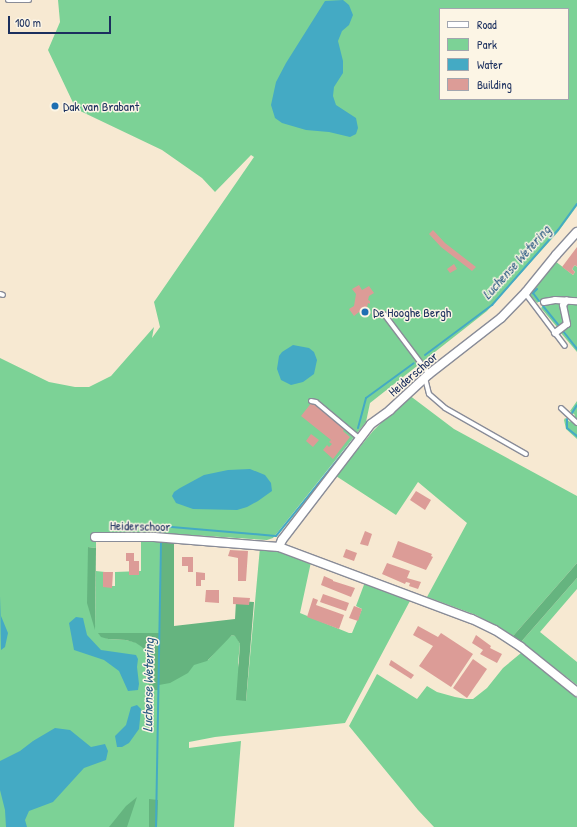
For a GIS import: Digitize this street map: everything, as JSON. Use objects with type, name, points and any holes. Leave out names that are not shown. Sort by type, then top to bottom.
[{"type":"street","name":"Heiderschoor","points":[[279,547],[282,540],[371,424],[427,376],[501,318],[525,293],[556,254],[577,232]]},
{"type":"street","points":[[556,333],[567,324],[563,305],[567,300]]},
{"type":"street","points":[[544,302],[567,300],[577,301]]},
{"type":"street","name":"Heiderschoor","points":[[95,538],[154,537],[279,547],[489,627],[521,647],[577,692]]},
{"type":"lane","points":[[8,0],[29,0]]},
{"type":"lane","points":[[525,293],[565,346]]},
{"type":"lane","points":[[384,314],[427,376],[429,394],[445,408],[526,454]]},
{"type":"lane","points":[[311,401],[316,402],[359,438]]},
{"type":"lane","points":[[561,408],[577,423]]},
{"type":"green space","points":[[58,0],[577,0],[577,206],[558,232],[487,311],[370,403],[366,422],[273,538],[267,540],[160,533],[100,532],[100,542],[96,542],[96,548],[88,547],[95,626],[96,571],[105,572],[106,586],[115,586],[115,572],[141,571],[141,542],[160,542],[159,633],[99,634],[108,639],[126,640],[208,660],[226,640],[232,635],[236,636],[240,644],[238,663],[246,701],[260,547],[286,553],[311,562],[300,613],[349,633],[352,633],[362,609],[356,606],[365,582],[411,599],[345,723],[215,737],[189,742],[189,748],[241,741],[234,827],[0,827],[0,358],[49,382],[75,387],[89,387],[111,376],[154,327],[152,338],[160,327],[154,302],[254,157],[251,155],[215,192],[202,178],[162,150],[76,109],[48,50],[60,22]]},
{"type":"green space","points":[[555,261],[573,275],[575,272],[572,269],[575,265],[577,267],[577,352],[561,333],[566,329],[562,324],[557,327],[541,308],[546,304],[542,299],[537,303],[531,296],[531,290]]},
{"type":"green space","points":[[409,395],[454,429],[577,496],[577,563],[513,636],[476,615],[427,597],[467,523],[418,482],[396,515],[336,476],[373,431]]},
{"type":"green space","points":[[577,401],[577,439],[566,429],[564,420],[565,418],[570,422],[575,415],[570,411]]},
{"type":"green space","points":[[160,542],[174,543],[174,626],[235,619],[236,601],[254,602],[246,701],[236,700],[240,644],[235,636],[232,635],[207,661],[194,665],[188,673],[170,683],[159,685],[159,690],[149,690],[146,652],[142,647],[136,643],[126,640],[101,637],[98,633],[159,633]]},
{"type":"green space","points":[[88,547],[96,548],[95,630],[87,603]]},
{"type":"green space","points":[[577,563],[577,578],[521,642],[513,636]]},
{"type":"green space","points":[[577,578],[577,589],[540,632],[577,662],[577,685],[521,642]]},
{"type":"green space","points":[[521,653],[577,698],[577,827],[434,827],[418,810],[349,726],[377,674],[417,699],[427,686],[437,692],[455,697],[473,699],[487,688],[503,668]]},
{"type":"green space","points":[[137,797],[127,827],[109,827],[126,806]]},
{"type":"green space","points":[[149,799],[158,800],[157,827],[149,827]]},
{"type":"water","points":[[343,0],[349,5],[353,15],[349,25],[342,31],[338,41],[343,61],[343,73],[334,87],[333,96],[336,105],[356,118],[358,128],[356,134],[350,137],[329,132],[306,130],[282,123],[275,118],[271,105],[276,82],[286,63],[325,1]]},
{"type":"water","points":[[293,345],[309,348],[314,352],[317,360],[314,374],[303,382],[291,385],[281,380],[277,369],[279,356],[282,352]]},
{"type":"water","points":[[250,469],[265,475],[271,483],[272,491],[247,507],[237,510],[193,509],[176,503],[172,496],[174,492],[180,488],[204,475],[228,470]]},
{"type":"water","points":[[0,596],[1,616],[8,633],[5,647],[1,650]]},
{"type":"water","points":[[76,617],[83,618],[87,635],[101,650],[136,655],[138,659],[138,690],[128,691],[119,671],[104,660],[74,650],[69,623]]},
{"type":"water","points":[[137,705],[141,709],[139,729],[129,743],[122,747],[117,747],[115,736],[126,725],[131,707]]},
{"type":"water","points":[[55,728],[70,730],[91,747],[105,744],[108,751],[106,760],[84,768],[53,802],[29,811],[25,820],[27,827],[6,827],[5,810],[0,790],[0,761],[20,751],[33,741]]},
{"type":"building","points":[[433,230],[445,243],[476,267],[472,271],[441,247],[429,234]]},
{"type":"building","points":[[577,247],[577,267],[575,265],[572,269],[575,272],[573,275],[562,267]]},
{"type":"building","points":[[454,264],[457,269],[450,273],[447,269]]},
{"type":"building","points":[[359,285],[362,290],[369,286],[374,293],[369,296],[368,300],[370,301],[370,304],[368,303],[367,308],[371,313],[365,317],[359,312],[354,316],[349,309],[354,306],[356,294],[352,289]]},
{"type":"building","points":[[312,402],[345,428],[343,431],[350,437],[333,459],[323,450],[327,445],[329,447],[332,444],[329,442],[331,440],[301,416]]},
{"type":"building","points":[[311,434],[319,440],[313,447],[306,441]]},
{"type":"building","points":[[416,491],[431,500],[425,510],[410,500]]},
{"type":"building","points":[[365,531],[372,534],[368,546],[360,544]]},
{"type":"building","points":[[398,541],[432,554],[431,556],[433,557],[426,570],[392,557]]},
{"type":"building","points":[[346,549],[357,553],[354,561],[343,557]]},
{"type":"building","points":[[230,550],[248,551],[246,581],[238,581],[238,558],[228,556]]},
{"type":"building","points":[[126,553],[134,553],[134,561],[139,561],[139,575],[129,575],[129,561],[126,561]]},
{"type":"building","points":[[182,557],[193,557],[193,572],[188,572],[188,566],[182,566]]},
{"type":"building","points":[[387,563],[410,571],[407,578],[421,582],[418,589],[409,586],[410,583],[406,582],[405,584],[382,574]]},
{"type":"building","points":[[103,572],[113,572],[112,588],[103,587]]},
{"type":"building","points":[[196,572],[205,573],[205,580],[201,580],[201,586],[196,586]]},
{"type":"building","points":[[324,576],[333,581],[355,588],[351,597],[321,585]]},
{"type":"building","points":[[206,590],[219,590],[219,603],[205,602]]},
{"type":"building","points":[[323,594],[349,603],[346,611],[320,602]]},
{"type":"building","points":[[233,597],[250,598],[249,605],[233,604]]},
{"type":"building","points":[[313,598],[318,600],[316,605],[344,615],[339,629],[307,617]]},
{"type":"building","points":[[354,606],[362,609],[358,621],[349,618]]},
{"type":"building","points":[[418,626],[438,637],[441,633],[473,654],[451,687],[419,666],[433,646],[413,635]]},
{"type":"building","points":[[476,635],[491,646],[490,648],[502,654],[497,663],[480,654],[483,650],[472,643]]},
{"type":"building","points":[[473,659],[487,669],[467,698],[453,688]]},
{"type":"building","points":[[391,660],[414,675],[411,679],[389,665]]},
{"type":"waterway","name":"Luchense Wetering","points":[[425,355],[492,305],[558,230],[577,204]]},
{"type":"waterway","points":[[537,289],[533,293],[539,301]]},
{"type":"waterway","points":[[543,306],[559,326]]},
{"type":"waterway","points":[[563,331],[577,349]]},
{"type":"waterway","name":"Luchense Wetering","points":[[358,428],[366,398],[414,363]]},
{"type":"waterway","points":[[572,413],[577,405]]},
{"type":"waterway","points":[[567,419],[567,428],[577,436]]},
{"type":"waterway","name":"Luchense Wetering","points":[[160,532],[160,526],[276,536],[355,438]]},
{"type":"waterway","name":"Luchense Wetering","points":[[156,827],[161,542]]},
{"type":"place","name":"Dak van Brabant","points":[[55,106]]},
{"type":"place","name":"De Hooghe Bergh","points":[[365,312]]}]
